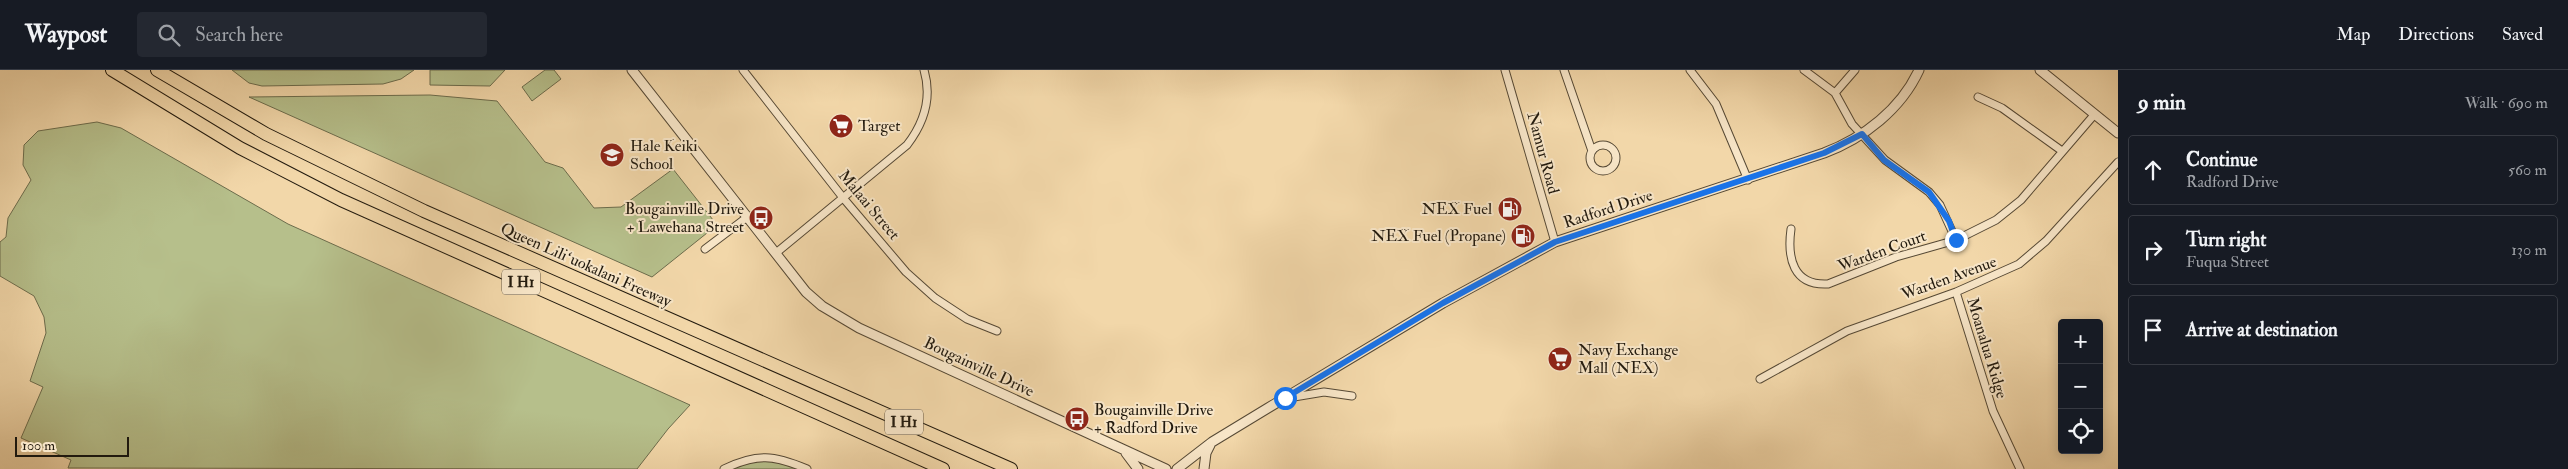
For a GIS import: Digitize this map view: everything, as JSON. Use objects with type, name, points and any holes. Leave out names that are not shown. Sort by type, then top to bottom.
[{"type":"highway","name":"I H1","points":[[112,70],[240,148],[341,200],[943,469]]},
{"type":"highway","name":"Queen Liliʻuokalani Freeway","points":[[157,70],[273,138],[424,212],[1011,469]]},
{"type":"street","name":"Bougainville Drive","points":[[632,70],[792,276],[822,306],[852,325],[1166,469]]},
{"type":"street","name":"Malaai Street","points":[[743,70],[844,199],[906,272],[935,298],[967,319],[997,331]]},
{"type":"street","points":[[776,253],[898,155],[915,135],[925,111],[927,98],[924,70]]},
{"type":"street","name":"Namur Road","points":[[1505,70],[1555,242]]},
{"type":"street","points":[[1564,70],[1592,151]]},
{"type":"street","points":[[1690,70],[1716,104],[1748,180]]},
{"type":"street","points":[[1804,70],[1835,93],[1852,124],[1884,160],[1929,192],[1949,221],[1956,240]]},
{"type":"street","points":[[1835,93],[1855,70]]},
{"type":"street","name":"Radford Drive","points":[[1177,469],[1212,442],[1443,303],[1555,242],[1748,180],[1830,151],[1862,134],[1890,112],[1908,91],[1919,70]]},
{"type":"street","points":[[2040,70],[2118,133]]},
{"type":"street","points":[[1978,97],[2002,108],[2062,151]]},
{"type":"street","name":"Warden Court","points":[[1791,229],[1789,251],[1795,270],[1806,280],[1818,285],[1828,284],[1896,257],[1956,240],[1978,230],[2008,211],[2032,188],[2094,115]]},
{"type":"street","name":"Warden Avenue","points":[[1760,379],[1847,331],[1956,292],[2008,270],[2030,256],[2118,162]]},
{"type":"street","points":[[705,249],[746,218]]},
{"type":"street","name":"Moanalua Ridge","points":[[1956,292],[1993,411],[2020,469]]},
{"type":"street","points":[[1285,398],[1324,392],[1352,396]]},
{"type":"street","points":[[1204,469],[1206,453],[1212,442]]},
{"type":"street","points":[[1125,451],[1138,469]]},
{"type":"street","points":[[724,469],[737,463],[763,457],[787,461],[807,469]]},
{"type":"green space","points":[[232,70],[414,70],[401,79],[383,84],[262,86],[249,83]]},
{"type":"green space","points":[[430,70],[505,70],[490,86],[430,85]]},
{"type":"green space","points":[[545,70],[554,70],[561,79],[532,101],[522,87]]},
{"type":"green space","points":[[430,95],[497,101],[545,162],[563,168],[594,208],[621,207],[673,169],[717,225],[652,277],[249,97]]},
{"type":"green space","points":[[97,122],[121,128],[288,224],[690,405],[668,429],[637,469],[68,468],[71,460],[21,438],[43,387],[30,381],[46,333],[44,317],[34,296],[0,276],[0,242],[6,237],[8,218],[31,180],[23,165],[24,145],[38,131]]},
{"type":"green space","points":[[763,457],[807,469],[724,469]]},
{"type":"place","name":"Target","points":[[841,126]]},
{"type":"place","name":"Hale Keiki School","points":[[612,155]]},
{"type":"place","name":"NEX Fuel","points":[[1510,209]]},
{"type":"place","name":"Bougainville Drive + Lawehana Street","points":[[761,218]]},
{"type":"place","name":"NEX Fuel (Propane)","points":[[1523,236]]},
{"type":"place","name":"Navy Exchange Mall (NEX)","points":[[1560,359]]},
{"type":"place","name":"Bougainville Drive + Radford Drive","points":[[1077,419]]},
{"type":"route","points":[[1285,398],[1376,346],[1443,303],[1555,242],[1748,180],[1830,151],[1862,134],[1884,160],[1929,192],[1940,205],[1949,221],[1956,240]]}]
